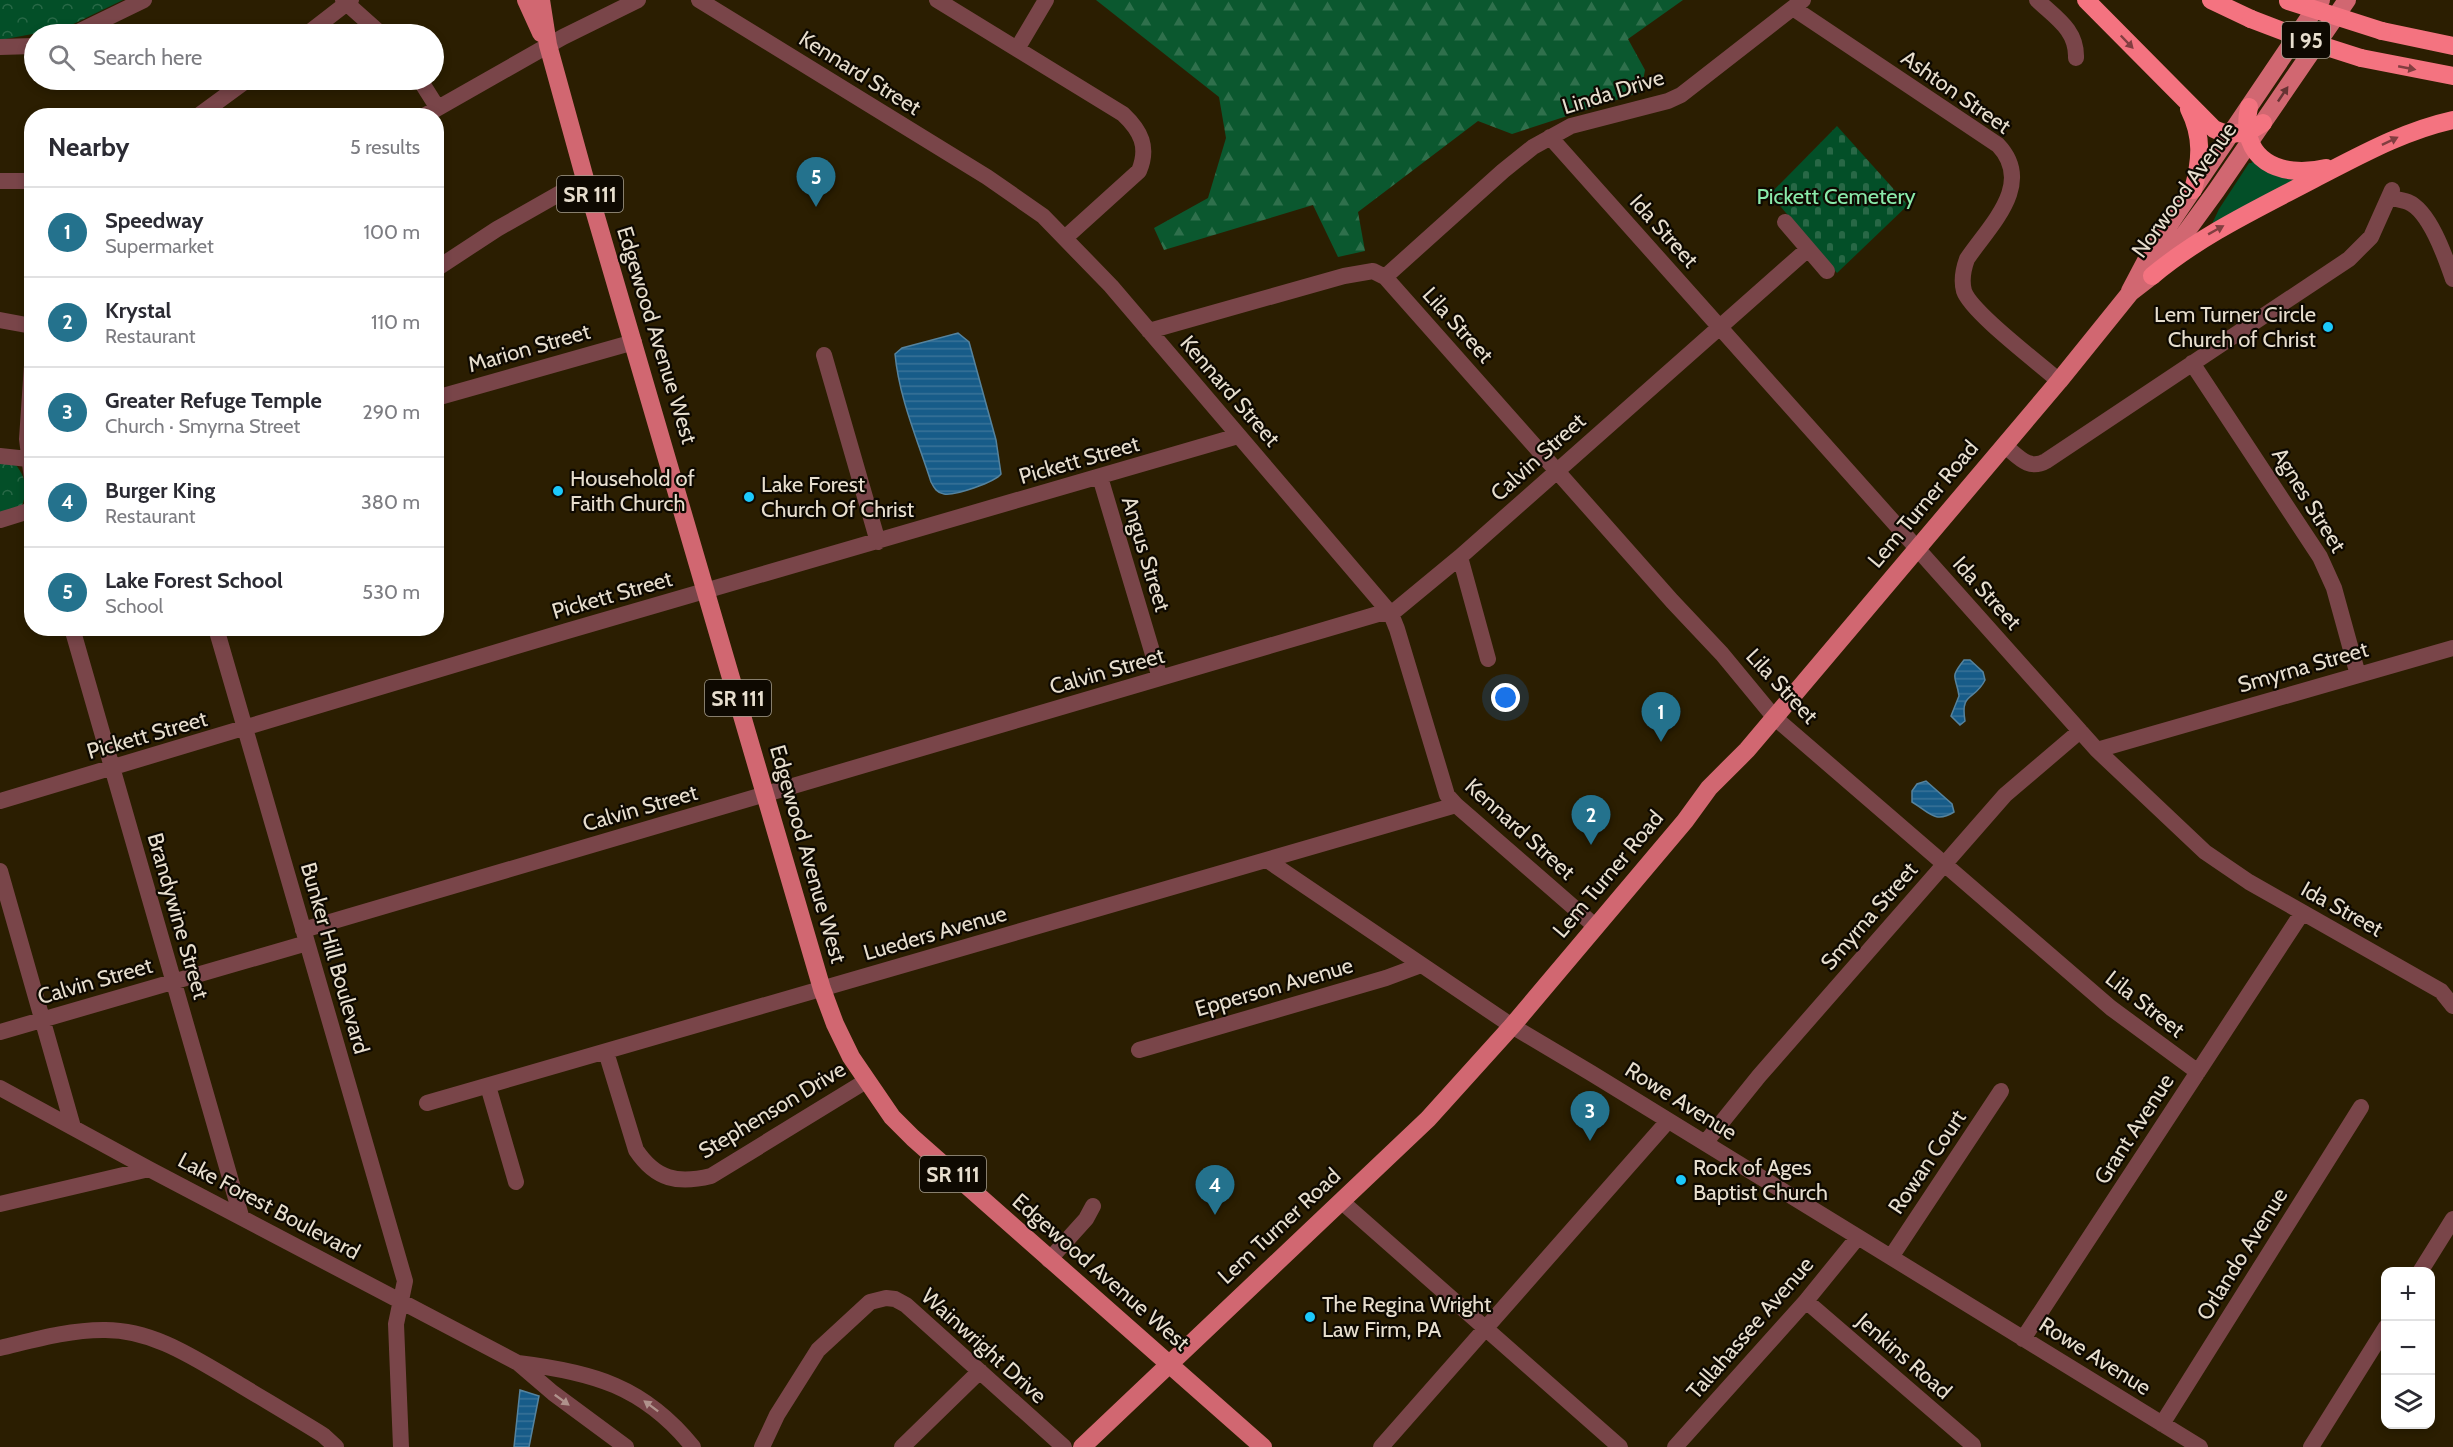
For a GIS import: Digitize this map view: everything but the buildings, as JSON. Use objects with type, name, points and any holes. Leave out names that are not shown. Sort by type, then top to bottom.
[{"type":"highway","points":[[2086,0],[2214,129],[2222,133],[2242,136],[2263,123]]},
{"type":"highway","name":"I 95","points":[[2211,0],[2251,19],[2361,58],[2453,76]]},
{"type":"highway","name":"I 95","points":[[2287,0],[2382,31],[2453,46]]},
{"type":"highway","points":[[2186,102],[2196,122],[2201,150],[2193,190]]},
{"type":"highway","points":[[2242,136],[2249,107]]},
{"type":"highway","points":[[2152,276],[2184,250],[2220,228],[2397,137],[2453,120]]},
{"type":"highway","points":[[2242,136],[2263,159],[2284,169],[2307,171],[2345,164]]},
{"type":"main road","name":"Edgewood Avenue West","points":[[526,0],[548,45]]},
{"type":"main road","name":"Edgewood Avenue West","points":[[541,0],[548,45],[585,179],[822,989],[835,1024],[866,1081],[892,1117],[913,1138],[1263,1447]]},
{"type":"main road","name":"Norwood Avenue","points":[[2263,123],[2347,0]]},
{"type":"main road","name":"Norwood Avenue","points":[[2249,107],[2320,1]]},
{"type":"main road","name":"Norwood Avenue","points":[[2130,293],[2140,268],[2193,190],[2242,136]]},
{"type":"main road","name":"Norwood Avenue","points":[[2130,293],[2152,276],[2194,223],[2242,136]]},
{"type":"main road","name":"Lem Turner Road","points":[[1082,1447],[1428,1119],[1512,1026],[1685,821],[1709,788],[1739,759],[2060,381],[2130,293]]},
{"type":"street","points":[[95,24],[144,0]]},
{"type":"street","points":[[436,108],[548,45],[638,0]]},
{"type":"street","name":"Kennard Street","points":[[699,0],[987,177],[1034,209],[1066,237],[1391,614],[1447,795],[1595,926]]},
{"type":"street","points":[[937,0],[1123,114],[1137,127],[1142,138],[1144,159],[1139,171],[1066,237]]},
{"type":"street","points":[[1017,49],[1046,0]]},
{"type":"street","points":[[2037,0],[2071,33],[2075,40],[2076,58]]},
{"type":"street","points":[[319,24],[347,1],[371,24]]},
{"type":"street","name":"Linda Drive","points":[[1379,274],[1503,171],[1550,137],[1571,126],[1668,101],[1681,95],[1798,4]]},
{"type":"street","name":"Ashton Street","points":[[1798,4],[1998,145],[2004,152],[2013,171],[2011,190],[1967,259],[1963,270],[1964,291],[1976,310],[2060,381]]},
{"type":"street","points":[[0,47],[24,46]]},
{"type":"street","points":[[209,108],[233,90]]},
{"type":"street","points":[[424,90],[430,108]]},
{"type":"street","name":"Ida Street","points":[[1550,137],[2097,750],[2205,852],[2249,882],[2441,991],[2453,1005]]},
{"type":"street","points":[[444,264],[497,229],[585,179]]},
{"type":"street","points":[[0,181],[24,181]]},
{"type":"street","points":[[2004,445],[2025,463],[2039,464],[2349,259],[2371,237],[2391,194],[2419,209],[2445,257],[2453,279]]},
{"type":"street","points":[[1785,222],[1827,271]]},
{"type":"street","name":"Calvin Street","points":[[0,1032],[173,982],[305,936],[766,794],[1378,614],[1391,614],[1460,557],[1808,249]]},
{"type":"street","points":[[1149,332],[1344,276],[1379,274]]},
{"type":"street","name":"Lila Street","points":[[1379,274],[1722,654],[1774,717],[2111,1008],[2198,1072]]},
{"type":"street","points":[[0,320],[24,324]]},
{"type":"street","name":"Marion Street","points":[[444,396],[634,342]]},
{"type":"street","points":[[824,355],[878,542]]},
{"type":"street","name":"Agnes Street","points":[[2192,363],[2320,557],[2334,588],[2358,675]]},
{"type":"street","name":"Pickett Street","points":[[0,801],[1238,436]]},
{"type":"street","points":[[0,456],[24,459]]},
{"type":"street","name":"Angus Street","points":[[1100,477],[1160,678]]},
{"type":"street","points":[[0,520],[24,512]]},
{"type":"street","points":[[1460,557],[1488,659]]},
{"type":"street","name":"Brandywine Street","points":[[74,636],[241,1216]]},
{"type":"street","name":"Bunker Hill Boulevard","points":[[218,636],[405,1281],[399,1300],[396,1324],[401,1447]]},
{"type":"street","name":"Smyrna Street","points":[[2097,750],[2453,648]]},
{"type":"street","name":"Smyrna Street","points":[[1705,1143],[1759,1076],[2005,795],[2080,731]]},
{"type":"street","name":"Lueders Avenue","points":[[427,1103],[1456,805]]},
{"type":"street","name":"Rowe Avenue","points":[[1267,860],[1512,1026],[2200,1447]]},
{"type":"street","points":[[0,871],[73,1127]]},
{"type":"street","name":"Grant Avenue","points":[[2023,1339],[2302,913]]},
{"type":"street","name":"Epperson Avenue","points":[[1138,1050],[1386,978],[1421,965]]},
{"type":"street","name":"Stephenson Drive","points":[[606,1052],[636,1150],[645,1164],[659,1174],[677,1180],[693,1180],[711,1176],[866,1081]]},
{"type":"street","points":[[488,1086],[516,1182]]},
{"type":"street","name":"Lake Forest Boulevard","points":[[0,1088],[518,1363],[553,1393],[626,1447]]},
{"type":"street","name":"Rowan Court","points":[[1891,1257],[2001,1091]]},
{"type":"street","name":"Orlando Avenue","points":[[2162,1424],[2361,1107]]},
{"type":"street","points":[[1381,1447],[1668,1121]]},
{"type":"street","points":[[0,1204],[149,1169]]},
{"type":"street","points":[[1341,1201],[1620,1447]]},
{"type":"street","points":[[1049,1260],[1086,1219],[1093,1206]]},
{"type":"street","points":[[2423,1267],[2453,1219]]},
{"type":"street","name":"Tallahassee Avenue","points":[[1675,1447],[1806,1301],[1858,1237]]},
{"type":"street","name":"Wainwright Drive","points":[[762,1447],[783,1407],[818,1350],[852,1316],[870,1302],[879,1299],[895,1299],[906,1305],[1064,1447]]},
{"type":"street","name":"Jenkins Road","points":[[1806,1301],[1972,1446]]},
{"type":"street","points":[[0,1348],[65,1333],[104,1329],[153,1338],[198,1360],[323,1435],[336,1447]]},
{"type":"street","points":[[2311,1447],[2381,1333]]},
{"type":"street","name":"Lake Forest Boulevard","points":[[518,1363],[565,1369],[628,1390],[655,1408],[693,1447]]},
{"type":"street","points":[[902,1447],[980,1371]]},
{"type":"green space","points":[[0,0],[123,0],[73,24],[24,24],[24,36],[0,40]]},
{"type":"green space","points":[[1096,0],[1683,0],[1628,39],[1645,70],[1641,92],[1512,134],[1478,121],[1358,212],[1365,251],[1338,257],[1313,205],[1164,250],[1154,228],[1208,198],[1226,138],[1219,97]]},
{"type":"green space","name":"Pickett Cemetery","points":[[1837,126],[1908,205],[1837,273],[1770,194]]},
{"type":"green space","points":[[2251,159],[2296,181],[2212,224],[2249,163],[2252,163]]},
{"type":"green space","points":[[0,462],[15,464],[24,480],[24,499],[21,508],[0,514]]},
{"type":"water","points":[[958,333],[969,342],[996,440],[1001,474],[974,488],[944,494],[939,493],[931,482],[900,387],[895,354],[902,348]]},
{"type":"water","points":[[1964,660],[1970,660],[1983,672],[1985,680],[1981,687],[1966,700],[1965,721],[1960,725],[1951,716],[1959,696],[1955,674]]},
{"type":"water","points":[[1926,781],[1952,804],[1954,812],[1937,817],[1912,802],[1912,791],[1917,784]]},
{"type":"water","points":[[520,1390],[539,1396],[529,1447],[514,1447]]},
{"type":"place","name":"Lake Forest School","points":[[816,207]]},
{"type":"place","name":"Lem Turner Circle Church of Christ","points":[[2328,327]]},
{"type":"place","name":"Household of Faith Church","points":[[558,491]]},
{"type":"place","name":"Lake Forest Church Of Christ","points":[[749,497]]},
{"type":"place","name":"Speedway","points":[[1661,742]]},
{"type":"place","name":"Krystal","points":[[1591,845]]},
{"type":"place","name":"Greater Refuge Temple","points":[[1590,1141]]},
{"type":"place","name":"Rock of Ages Baptist Church","points":[[1681,1180]]},
{"type":"place","name":"Burger King","points":[[1215,1215]]},
{"type":"place","name":"The Regina Wright Law Firm, PA","points":[[1310,1317]]}]
